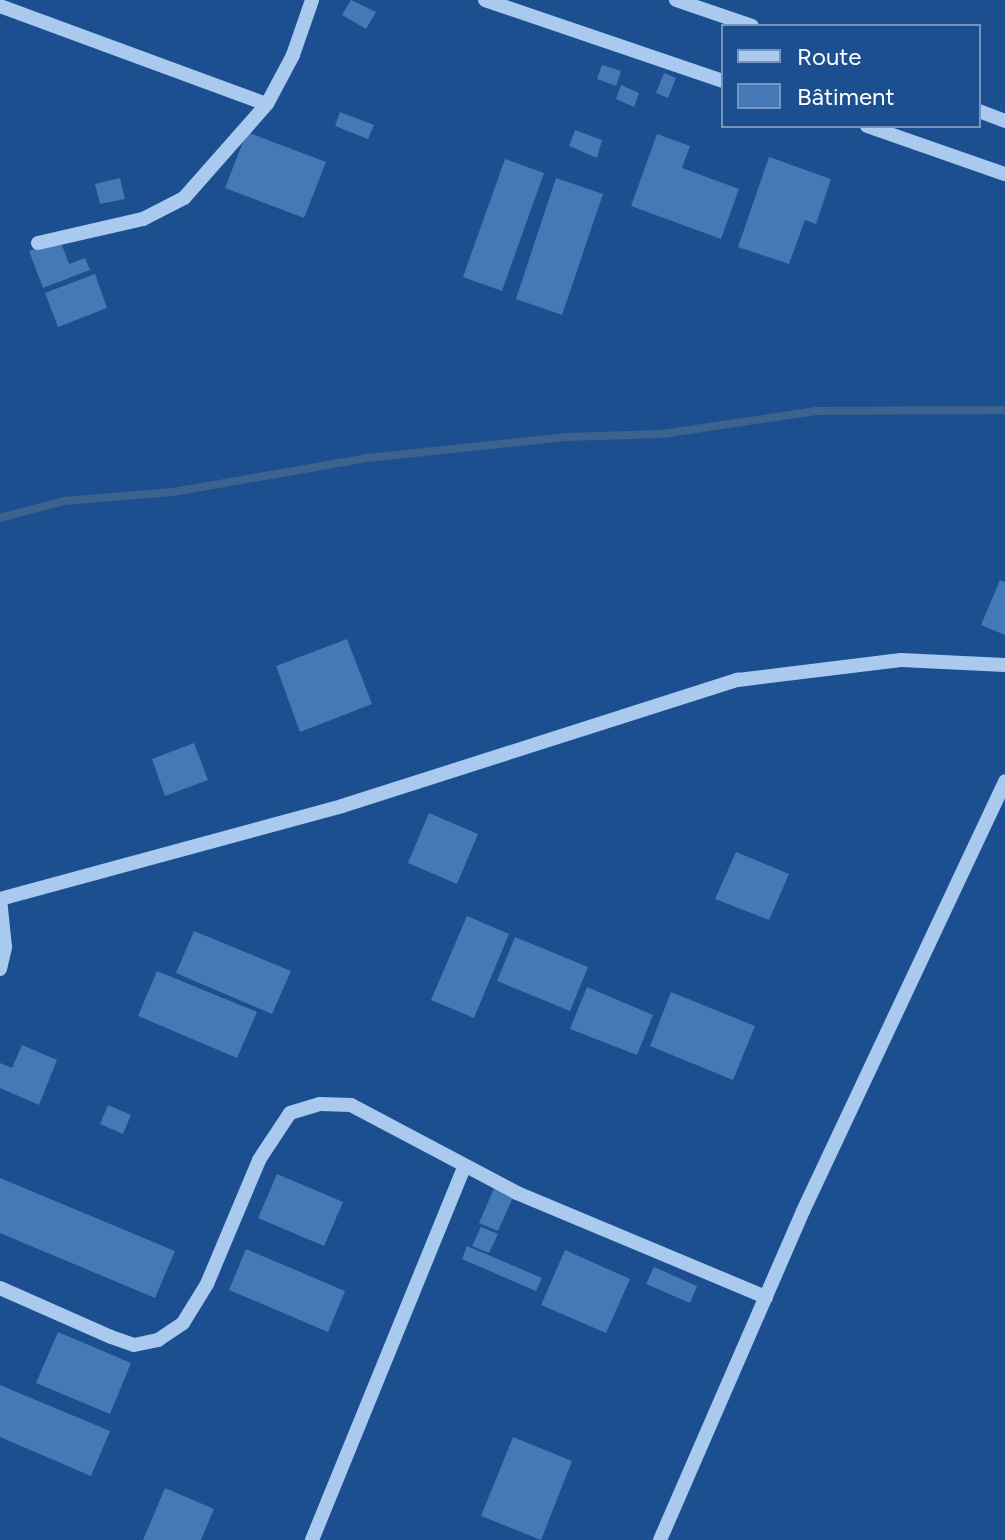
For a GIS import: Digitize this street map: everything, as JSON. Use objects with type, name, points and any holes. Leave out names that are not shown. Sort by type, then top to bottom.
[{"type":"street","points":[[38,243],[143,219],[184,198],[267,104],[293,55],[312,0]]},
{"type":"street","points":[[485,0],[721,80]]},
{"type":"street","points":[[676,0],[746,24]]},
{"type":"street","points":[[0,6],[267,104]]},
{"type":"street","points":[[981,112],[1005,121]]},
{"type":"street","points":[[873,128],[1005,174]]},
{"type":"street","points":[[0,969],[5,947],[0,899],[342,806],[738,680],[901,660],[1005,665]]},
{"type":"street","points":[[660,1540],[766,1297],[1005,781]]},
{"type":"street","points":[[0,1288],[123,1341],[158,1340],[183,1323],[207,1284],[277,1130],[290,1113],[320,1104],[351,1105],[464,1167],[766,1297]]},
{"type":"street","points":[[312,1540],[464,1167]]},
{"type":"building","points":[[351,0],[376,12],[366,29],[342,15]]},
{"type":"building","points":[[602,65],[621,71],[616,86],[597,79]]},
{"type":"building","points":[[664,73],[676,78],[668,98],[656,93]]},
{"type":"building","points":[[621,85],[639,93],[634,107],[616,99]]},
{"type":"building","points":[[340,112],[374,125],[368,139],[335,126]]},
{"type":"building","points":[[575,130],[602,140],[597,158],[569,146]]},
{"type":"building","points":[[247,132],[326,162],[304,218],[225,188]]},
{"type":"building","points":[[657,134],[690,146],[682,168],[739,189],[721,239],[631,206]]},
{"type":"building","points":[[769,157],[831,179],[816,224],[805,220],[789,264],[738,247]]},
{"type":"building","points":[[505,159],[544,173],[502,291],[463,277]]},
{"type":"building","points":[[120,178],[125,199],[100,204],[95,184]]},
{"type":"building","points":[[556,178],[603,194],[562,315],[516,299]]},
{"type":"building","points":[[60,240],[69,264],[85,258],[90,270],[43,288],[29,251]]},
{"type":"building","points":[[95,274],[107,308],[58,327],[45,293]]},
{"type":"building","points":[[1000,580],[1005,582],[1005,635],[981,625]]},
{"type":"building","points":[[347,639],[372,704],[300,732],[276,666]]},
{"type":"building","points":[[194,743],[208,780],[165,796],[152,759]]},
{"type":"building","points":[[429,813],[478,834],[457,884],[408,863]]},
{"type":"building","points":[[736,852],[789,874],[769,920],[715,899]]},
{"type":"building","points":[[467,916],[509,934],[474,1018],[431,1000]]},
{"type":"building","points":[[194,931],[291,971],[272,1014],[176,973]]},
{"type":"building","points":[[515,937],[588,967],[570,1011],[497,981]]},
{"type":"building","points":[[157,971],[257,1012],[237,1058],[138,1016]]},
{"type":"building","points":[[587,987],[653,1015],[637,1055],[570,1029]]},
{"type":"building","points":[[671,992],[755,1026],[733,1080],[650,1046]]},
{"type":"building","points":[[22,1045],[57,1060],[39,1105],[0,1088],[0,1063],[12,1068]]},
{"type":"building","points":[[108,1105],[131,1115],[123,1134],[100,1124]]},
{"type":"building","points":[[277,1174],[343,1202],[324,1246],[258,1218]]},
{"type":"building","points":[[0,1178],[175,1251],[155,1298],[0,1233]]},
{"type":"building","points":[[495,1186],[514,1195],[498,1231],[479,1223]]},
{"type":"building","points":[[481,1227],[498,1234],[489,1253],[472,1246]]},
{"type":"building","points":[[467,1246],[542,1278],[536,1291],[462,1259]]},
{"type":"building","points":[[246,1249],[345,1291],[328,1332],[229,1290]]},
{"type":"building","points":[[565,1250],[630,1279],[606,1333],[541,1305]]},
{"type":"building","points":[[654,1267],[697,1286],[690,1303],[646,1284]]},
{"type":"building","points":[[58,1332],[131,1363],[110,1414],[36,1383]]},
{"type":"building","points":[[0,1385],[110,1431],[91,1476],[0,1437]]},
{"type":"building","points":[[513,1437],[572,1461],[541,1540],[481,1516]]},
{"type":"building","points":[[165,1488],[214,1509],[201,1540],[143,1540]]},
{"type":"waterway","points":[[0,518],[64,501],[173,492],[367,458],[566,437],[662,434],[816,411],[1005,410]]}]
